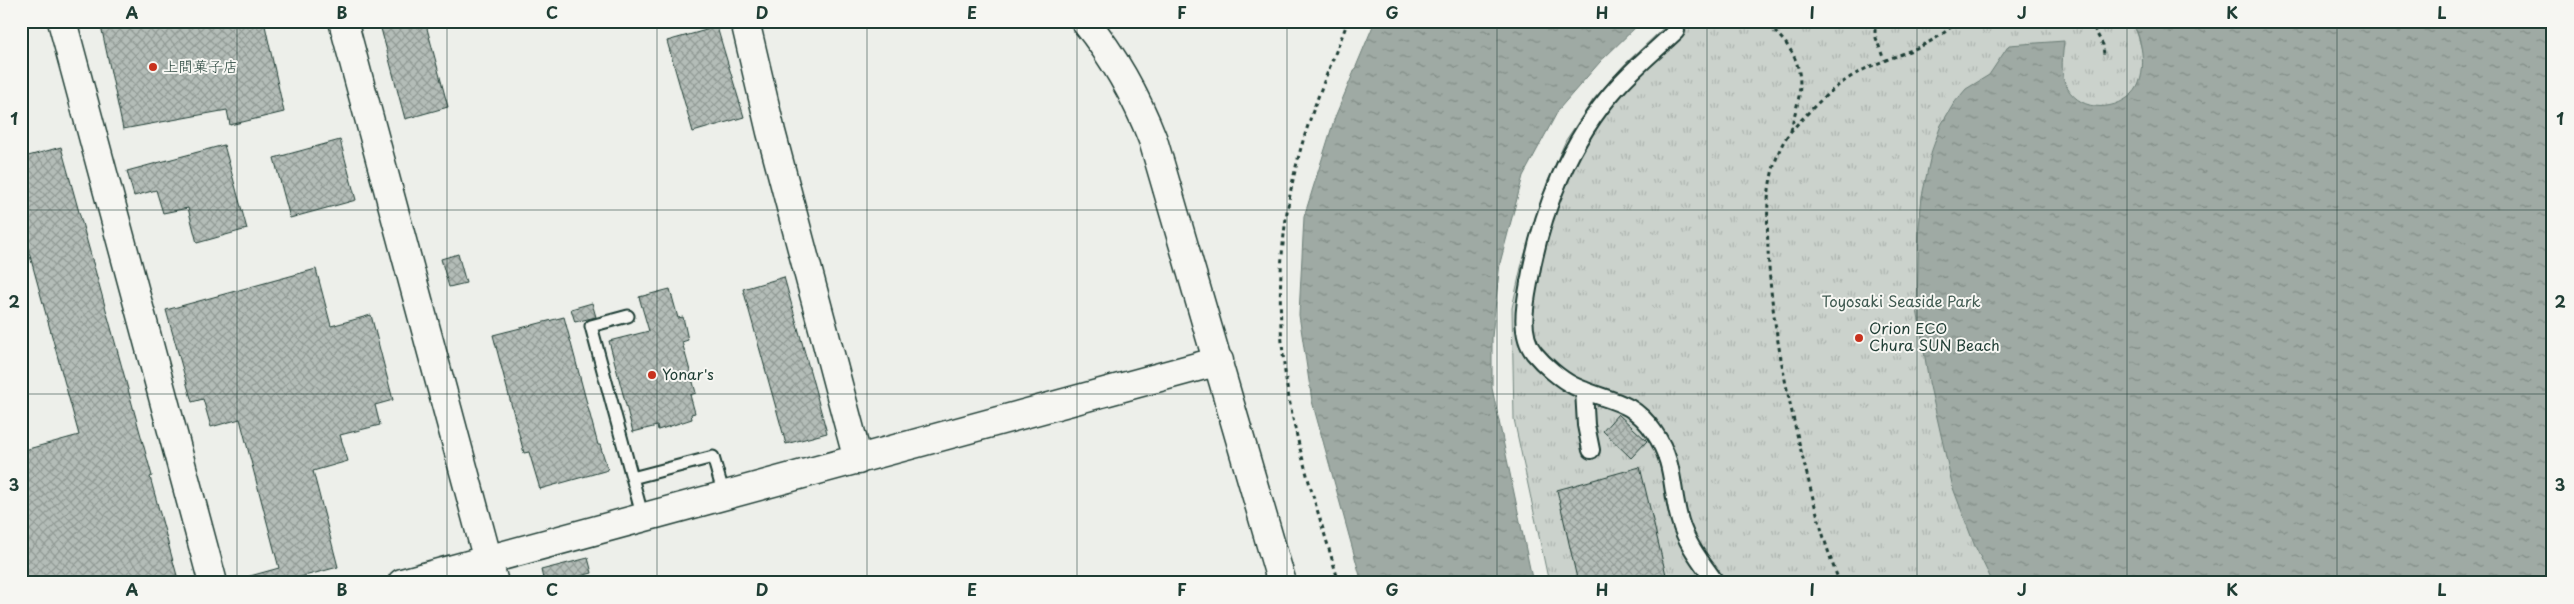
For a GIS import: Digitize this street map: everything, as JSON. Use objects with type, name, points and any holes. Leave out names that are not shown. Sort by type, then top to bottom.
[{"type":"street","points":[[62,21],[213,583]]},
{"type":"street","points":[[343,21],[490,571]]},
{"type":"street","points":[[745,21],[773,141],[858,460]]},
{"type":"street","points":[[1085,21],[1131,88],[1153,140],[1219,361],[1282,583]]},
{"type":"street","points":[[1676,31],[1618,86],[1596,113],[1567,161],[1550,201],[1533,259],[1526,301],[1525,324],[1528,345],[1543,363],[1573,386],[1624,404],[1640,415],[1654,431],[1666,451],[1671,467],[1679,520],[1685,537],[1716,583]]},
{"type":"street","points":[[402,583],[490,571],[643,518],[1219,361]]},
{"type":"street","points":[[1584,390],[1586,425],[1591,450]]},
{"type":"lane","points":[[628,316],[591,326],[643,518]]},
{"type":"lane","points":[[632,478],[713,457],[724,496]]},
{"type":"path","points":[[1339,583],[1302,452],[1288,393],[1282,330],[1282,274],[1285,226],[1295,170],[1312,112],[1348,21]]},
{"type":"path","points":[[1762,21],[1786,41],[1798,66],[1799,97],[1791,130],[1774,167],[1768,199],[1773,301],[1792,413],[1810,484],[1839,581],[1826,583]]},
{"type":"path","points":[[1875,21],[1875,35],[1884,60]]},
{"type":"path","points":[[1791,130],[1837,85],[1884,60],[1932,42],[1957,21]]},
{"type":"path","points":[[2090,21],[2099,36],[2104,55]]},
{"type":"green space","name":"Toyosaki Seaside Park","points":[[1671,21],[2129,21],[2137,32],[2290,583],[1549,583],[1514,419],[1512,308],[1522,263],[1547,183],[1566,140],[1593,100],[1625,64]]},
{"type":"water","points":[[1375,21],[1642,21],[1600,62],[1559,109],[1523,176],[1500,263],[1492,337],[1492,388],[1533,583],[1362,583],[1312,401],[1299,315],[1304,217],[1335,117]]},
{"type":"water","points":[[2131,21],[2553,21],[2553,583],[1993,583],[1974,544],[1953,488],[1929,382],[1917,309],[1919,227],[1922,196],[1932,150],[1941,125],[1954,103],[1966,89],[1989,75],[2009,45],[2064,41],[2063,79],[2070,92],[2077,99],[2095,106],[2115,104],[2124,100],[2137,87],[2141,78],[2142,68],[2139,37]]},
{"type":"building","points":[[100,21],[264,21],[284,112],[230,125],[227,110],[123,129]]},
{"type":"building","points":[[379,21],[425,21],[448,107],[405,119]]},
{"type":"building","points":[[717,27],[744,117],[693,132],[667,41]]},
{"type":"building","points":[[340,140],[356,200],[290,218],[274,158]]},
{"type":"building","points":[[224,145],[247,229],[197,243],[188,208],[163,213],[156,190],[134,196],[127,171]]},
{"type":"building","points":[[61,147],[152,476],[150,477],[179,583],[21,583],[21,451],[79,435],[21,223],[21,158]]},
{"type":"building","points":[[458,254],[466,283],[449,287],[441,259]]},
{"type":"building","points":[[316,269],[331,326],[371,315],[393,400],[375,405],[380,425],[340,435],[348,461],[313,471],[338,567],[278,583],[243,583],[243,578],[279,568],[240,419],[211,427],[203,399],[192,402],[166,310]]},
{"type":"building","points":[[784,277],[827,433],[786,444],[743,289]]},
{"type":"building","name":"Yonar's","points":[[670,289],[678,318],[683,317],[688,340],[682,342],[696,393],[690,395],[695,413],[691,414],[692,419],[658,430],[657,426],[633,432],[609,341],[649,331],[639,297]]},
{"type":"building","points":[[592,303],[596,317],[575,322],[571,309]]},
{"type":"building","points":[[564,317],[598,445],[600,445],[608,470],[540,489],[529,452],[524,453],[493,335]]},
{"type":"building","points":[[1618,414],[1647,441],[1631,458],[1603,431]]},
{"type":"building","points":[[1640,467],[1668,583],[1578,583],[1557,490]]},
{"type":"building","points":[[588,558],[592,573],[554,583],[544,583],[541,570]]},
{"type":"place","name":"上間菓子店","points":[[153,67]]},
{"type":"place","name":"Orion ECO Chura SUN Beach","points":[[1859,338]]},
{"type":"place","name":"Yonar's","points":[[652,375]]}]
